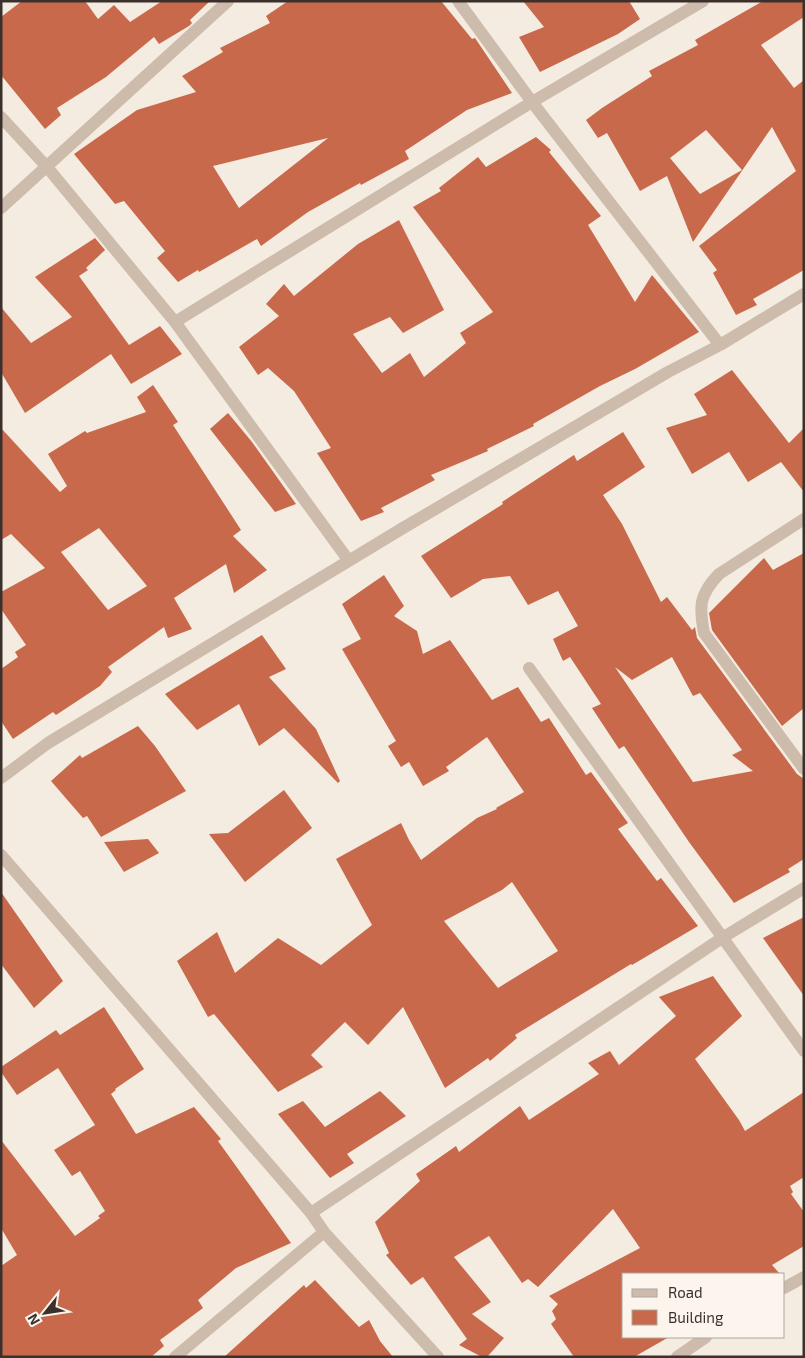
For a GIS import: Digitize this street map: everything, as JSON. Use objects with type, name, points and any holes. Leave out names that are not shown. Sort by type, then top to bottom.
[{"type":"street","points":[[1,208],[228,1]]},
{"type":"street","points":[[458,1],[532,102],[720,345]]},
{"type":"street","points":[[175,322],[532,102],[703,1]]},
{"type":"street","points":[[1,117],[47,168],[175,322],[349,561]]},
{"type":"street","points":[[1,778],[48,743],[349,561],[659,377],[720,345],[804,294]]},
{"type":"street","points":[[804,519],[719,574],[708,586],[700,610],[704,633],[804,769]]},
{"type":"street","points":[[530,668],[804,1052]]},
{"type":"street","points":[[1,855],[310,1213],[324,1232],[438,1357]]},
{"type":"street","points":[[310,1213],[722,938],[804,888]]},
{"type":"street","points":[[175,1357],[324,1232]]},
{"type":"street","points":[[785,1287],[804,1277]]},
{"type":"street","points":[[677,1357],[705,1338]]},
{"type":"building","points":[[22,1],[85,1],[98,19],[114,5],[130,22],[162,1],[210,1],[190,20],[192,23],[189,26],[159,44],[154,37],[106,77],[57,108],[61,115],[45,129],[1,75],[1,17]]},
{"type":"building","points":[[288,1],[441,1],[472,39],[475,38],[512,93],[467,110],[405,151],[409,159],[361,185],[360,183],[308,212],[261,246],[257,239],[178,282],[157,258],[165,251],[124,201],[115,204],[74,154],[137,110],[196,92],[182,76],[223,52],[220,48],[270,23],[266,16]],"holes":[[[328,138],[239,208],[213,166]]]},
{"type":"building","points":[[523,1],[629,1],[640,19],[618,34],[540,72],[519,37],[544,27]]},
{"type":"building","points":[[763,1],[804,1],[804,17],[761,45],[794,88],[804,80],[804,270],[753,299],[757,305],[736,315],[713,273],[717,270],[699,246],[796,171],[772,127],[693,242],[667,176],[640,191],[607,133],[598,138],[586,120],[652,76],[649,71],[698,45],[695,40]],"holes":[[[706,130],[742,170],[700,194],[670,158]]]},
{"type":"building","points":[[536,137],[551,150],[549,152],[601,216],[588,225],[635,302],[652,275],[699,332],[533,424],[534,426],[487,449],[488,451],[431,475],[435,480],[381,508],[384,512],[361,521],[317,453],[331,448],[294,391],[268,368],[258,375],[239,347],[279,316],[266,304],[284,284],[294,296],[358,244],[399,220],[444,310],[403,333],[390,317],[353,334],[382,373],[410,353],[424,377],[466,343],[460,333],[493,312],[413,207],[441,191],[439,188],[478,157],[486,167]]},
{"type":"building","points":[[95,238],[105,250],[86,268],[88,270],[79,276],[129,345],[160,326],[182,354],[131,384],[111,354],[25,413],[1,372],[1,307],[31,343],[72,317],[35,277]]},
{"type":"building","points":[[732,370],[789,443],[804,428],[804,492],[781,462],[748,482],[729,452],[692,474],[666,428],[707,415],[694,394]]},
{"type":"building","points":[[153,385],[178,422],[173,425],[241,530],[233,536],[267,570],[234,593],[226,564],[174,598],[192,629],[168,638],[164,627],[108,667],[112,672],[100,686],[56,715],[53,712],[13,739],[1,721],[1,669],[18,657],[15,652],[26,645],[1,609],[1,592],[45,568],[11,534],[1,540],[1,428],[60,492],[67,486],[48,454],[85,431],[87,433],[146,412],[137,397]],"holes":[[[99,528],[147,586],[108,610],[61,552]]]},
{"type":"building","points":[[228,413],[252,442],[296,504],[275,512],[210,429]]},
{"type":"building","points":[[623,432],[645,467],[603,495],[622,524],[661,602],[667,597],[692,630],[695,627],[697,638],[797,774],[804,779],[804,859],[788,869],[790,872],[734,903],[689,842],[624,746],[619,749],[592,708],[601,704],[570,657],[563,661],[553,639],[578,626],[558,591],[528,605],[510,576],[483,579],[451,598],[421,556],[503,504],[502,502],[574,455],[577,461]],"holes":[[[672,657],[693,696],[700,693],[742,750],[732,755],[753,771],[693,782],[615,667],[632,680]]]},
{"type":"building","points":[[804,553],[804,708],[782,726],[712,630],[709,613],[764,558],[773,570]]},
{"type":"building","points":[[384,575],[404,606],[394,616],[417,631],[423,654],[450,640],[492,700],[518,687],[541,722],[549,718],[586,775],[591,772],[628,823],[618,829],[657,881],[661,878],[698,926],[631,964],[515,1035],[517,1038],[490,1061],[488,1058],[445,1088],[403,1007],[368,1045],[345,1022],[311,1055],[323,1067],[278,1092],[214,1014],[208,1017],[177,961],[217,932],[235,973],[278,938],[321,965],[372,925],[336,859],[401,823],[421,860],[477,818],[497,809],[524,792],[487,737],[446,767],[449,771],[423,786],[409,762],[401,767],[388,746],[396,741],[342,649],[361,639],[342,604]],"holes":[[[512,882],[558,951],[498,988],[444,921],[502,890]]]},
{"type":"building","points":[[262,635],[286,669],[269,677],[316,729],[340,781],[338,783],[284,728],[259,746],[239,704],[197,730],[165,694]]},
{"type":"building","points":[[138,726],[155,746],[186,791],[101,837],[87,816],[83,818],[51,781],[80,755],[82,758]]},
{"type":"building","points":[[284,790],[312,828],[245,882],[209,834],[228,833]]},
{"type":"building","points":[[148,839],[159,853],[124,872],[104,842]]},
{"type":"building","points":[[1,892],[63,981],[34,1008],[1,964]]},
{"type":"building","points":[[804,917],[804,996],[763,938]]},
{"type":"building","points":[[713,976],[742,1016],[695,1059],[745,1131],[804,1092],[804,1177],[790,1186],[793,1192],[791,1194],[804,1212],[804,1246],[772,1265],[779,1273],[622,1273],[622,1338],[667,1338],[634,1357],[574,1357],[551,1324],[556,1319],[552,1311],[558,1304],[549,1296],[640,1248],[613,1209],[538,1287],[528,1279],[522,1283],[489,1236],[454,1257],[491,1302],[472,1314],[504,1338],[487,1357],[482,1357],[459,1345],[467,1339],[423,1277],[411,1285],[386,1255],[389,1253],[375,1222],[420,1181],[416,1174],[456,1146],[459,1152],[520,1106],[529,1120],[599,1074],[588,1063],[610,1051],[619,1065],[676,1016],[659,997]]},
{"type":"building","points":[[104,1007],[144,1069],[115,1089],[111,1094],[136,1134],[194,1107],[221,1139],[218,1141],[291,1243],[236,1268],[198,1300],[203,1308],[160,1340],[164,1346],[151,1357],[1,1357],[1,1266],[17,1255],[1,1228],[1,1140],[75,1236],[100,1218],[98,1216],[105,1211],[80,1171],[72,1176],[54,1150],[95,1125],[58,1068],[17,1095],[1,1072],[1,1067],[56,1030],[60,1035]]},
{"type":"building","points":[[380,1091],[406,1116],[347,1154],[354,1163],[330,1178],[278,1114],[303,1101],[325,1127]]},
{"type":"building","points":[[315,1280],[359,1327],[369,1320],[380,1341],[393,1357],[224,1357],[304,1285],[306,1288]]}]
